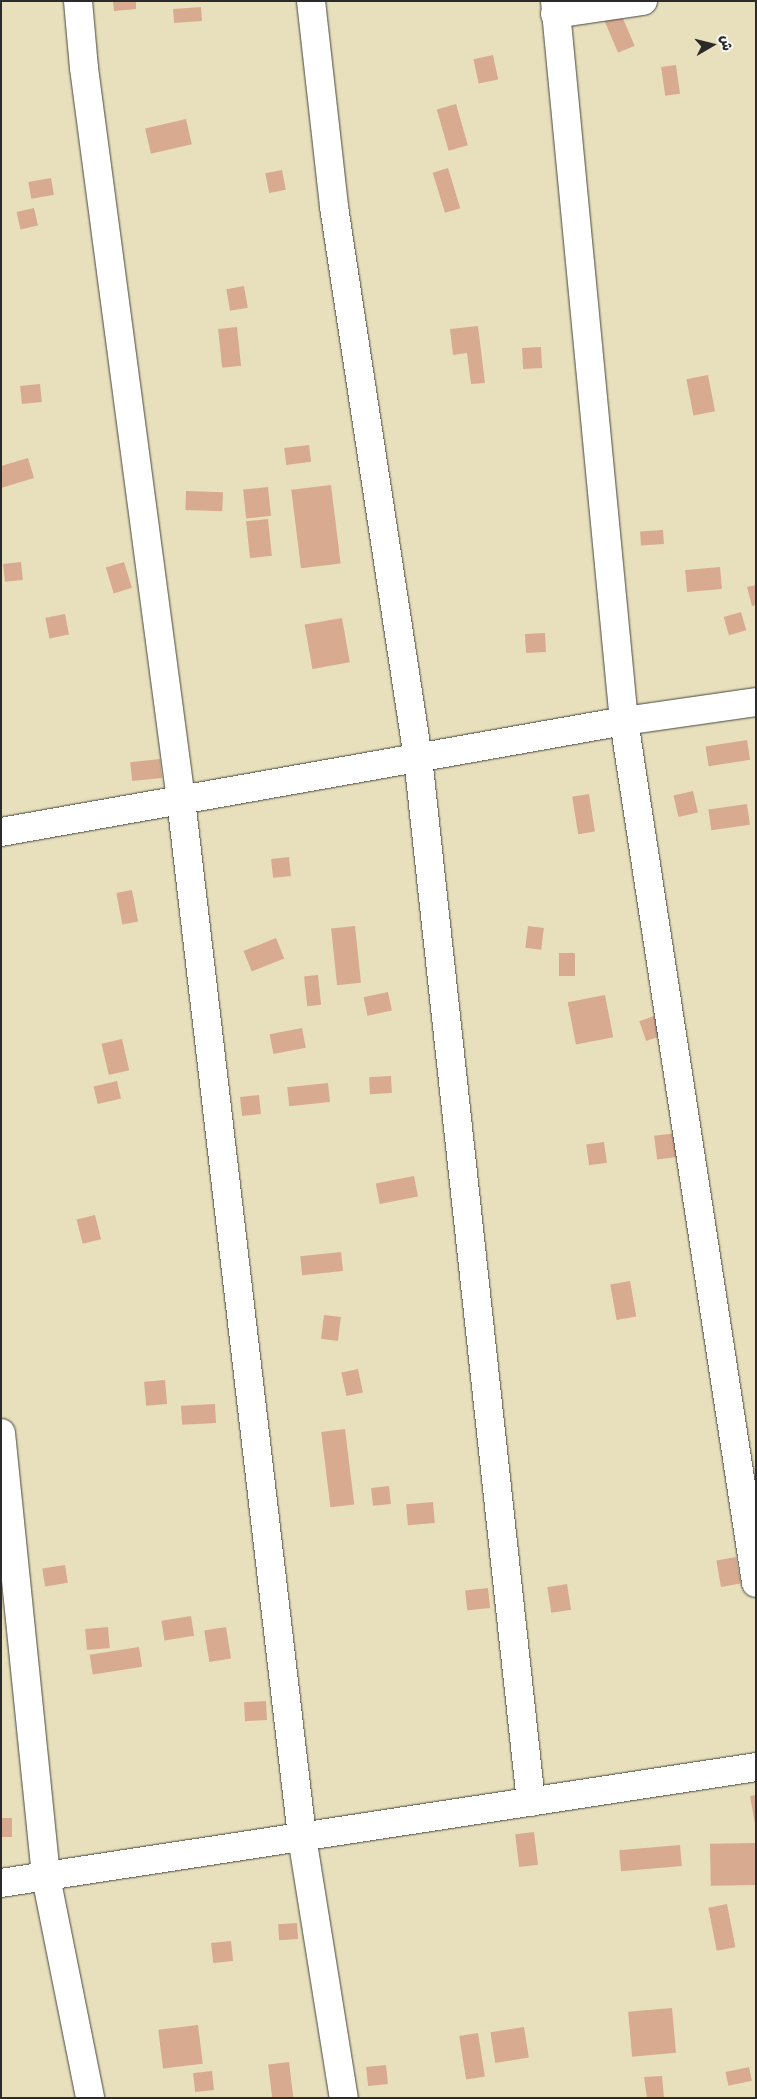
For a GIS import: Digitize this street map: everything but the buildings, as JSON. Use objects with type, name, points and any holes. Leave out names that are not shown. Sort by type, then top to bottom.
[{"type":"street","points":[[78,1],[84,68],[181,800],[302,1837],[344,2098]]},
{"type":"street","points":[[311,1],[336,217],[418,758],[531,1802]]},
{"type":"street","points":[[643,1],[555,7],[624,721],[756,1583]]},
{"type":"street","points":[[1,832],[624,721],[756,702]]},
{"type":"street","points":[[1,1432],[46,1877],[90,2098]]},
{"type":"street","points":[[1,1883],[756,1767]]}]
